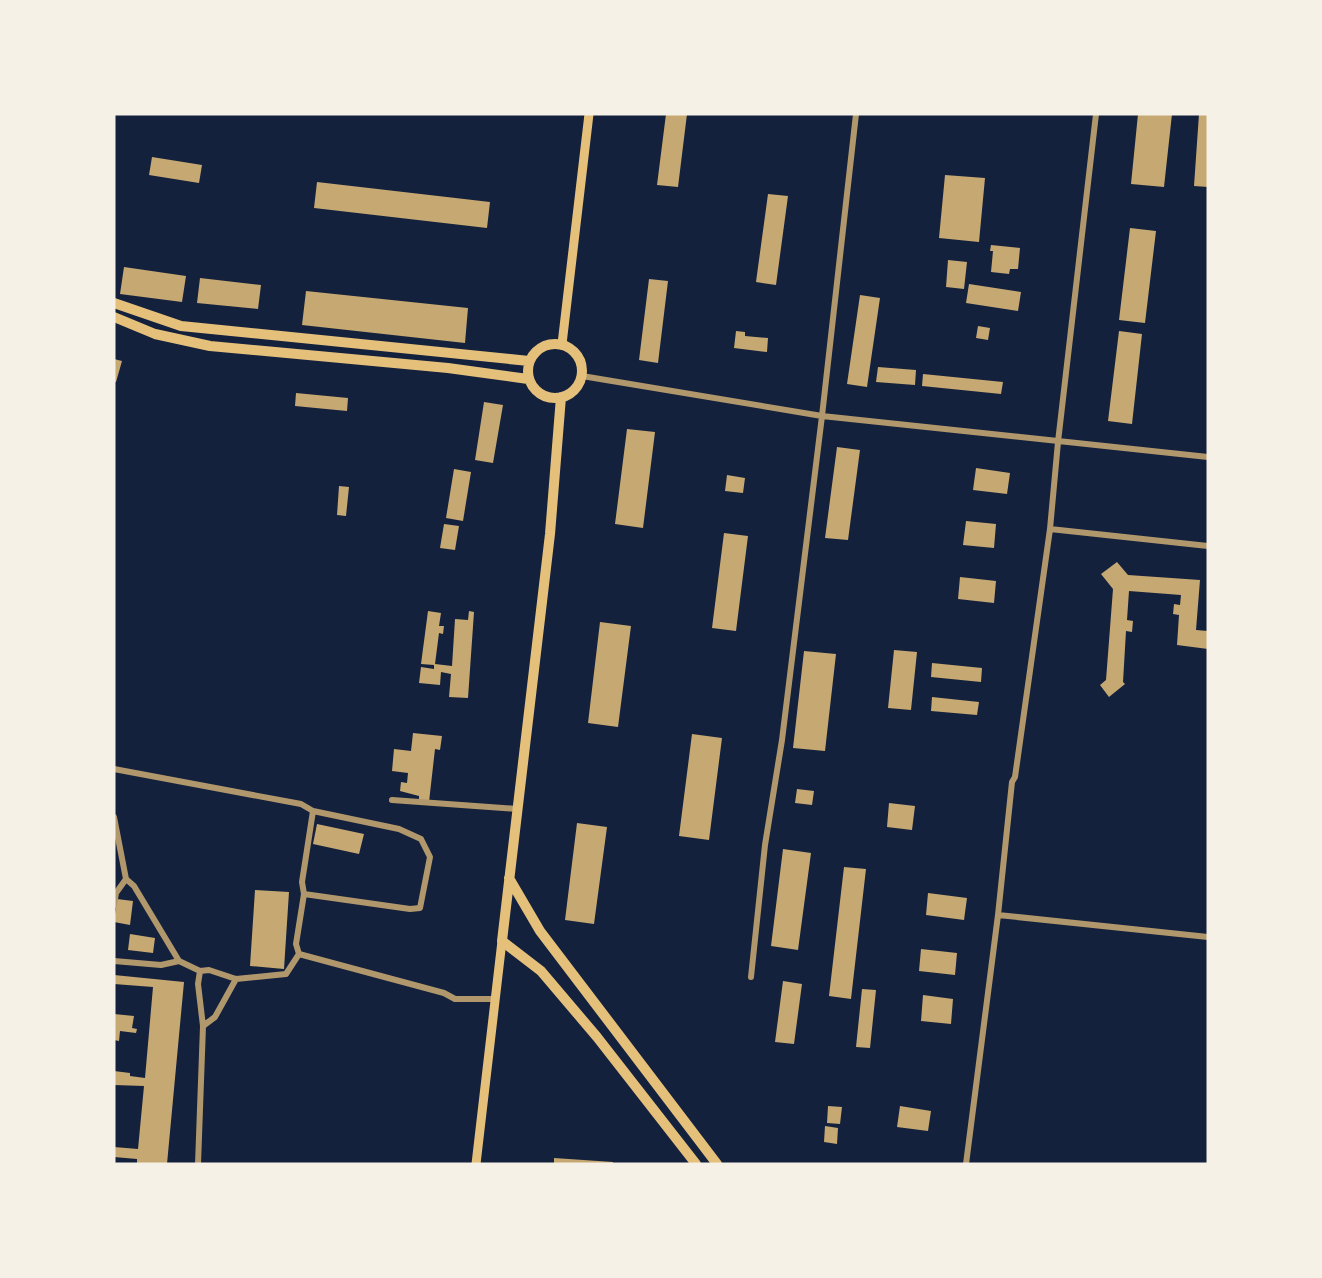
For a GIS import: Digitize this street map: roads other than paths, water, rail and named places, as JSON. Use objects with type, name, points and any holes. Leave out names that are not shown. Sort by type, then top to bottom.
[{"type":"main road","points":[[562,344],[589,114]]},
{"type":"main road","points":[[114,303],[126,309],[192,327],[529,361]]},
{"type":"main road","points":[[114,317],[155,334],[209,345],[448,368],[528,379]]},
{"type":"main road","points":[[549,344],[562,344],[580,358],[582,376],[573,392],[561,397],[547,397],[539,393],[528,379],[529,361],[540,348],[549,344]]},
{"type":"main road","points":[[476,1164],[550,534],[561,397]]},
{"type":"main road","points":[[509,878],[540,931],[717,1164]]},
{"type":"main road","points":[[502,941],[541,971],[597,1037],[696,1164]]},
{"type":"street","points":[[751,977],[765,845],[782,740],[822,416],[856,114]]},
{"type":"street","points":[[965,1164],[998,915],[1012,782],[1015,777],[1051,529],[1058,442],[1096,114]]},
{"type":"street","points":[[582,376],[822,416],[1208,457]]},
{"type":"street","points":[[1051,529],[1208,546]]},
{"type":"street","points":[[114,769],[301,804],[313,811],[399,829],[421,839],[430,857],[420,908],[410,909],[304,894]]},
{"type":"street","points":[[392,800],[517,809]]},
{"type":"street","points":[[114,817],[126,878],[134,886],[178,961],[200,971],[209,970],[236,979],[286,974],[299,954],[296,944],[304,894],[302,882],[313,811]]},
{"type":"street","points":[[114,905],[116,893],[126,878]]},
{"type":"street","points":[[998,915],[1208,937]]},
{"type":"street","points":[[299,954],[444,993],[455,999],[495,999]]},
{"type":"street","points":[[114,961],[160,965],[178,961]]},
{"type":"street","points":[[198,1164],[203,1026],[198,984],[200,971]]},
{"type":"street","points":[[203,1026],[215,1017],[236,979]]}]
